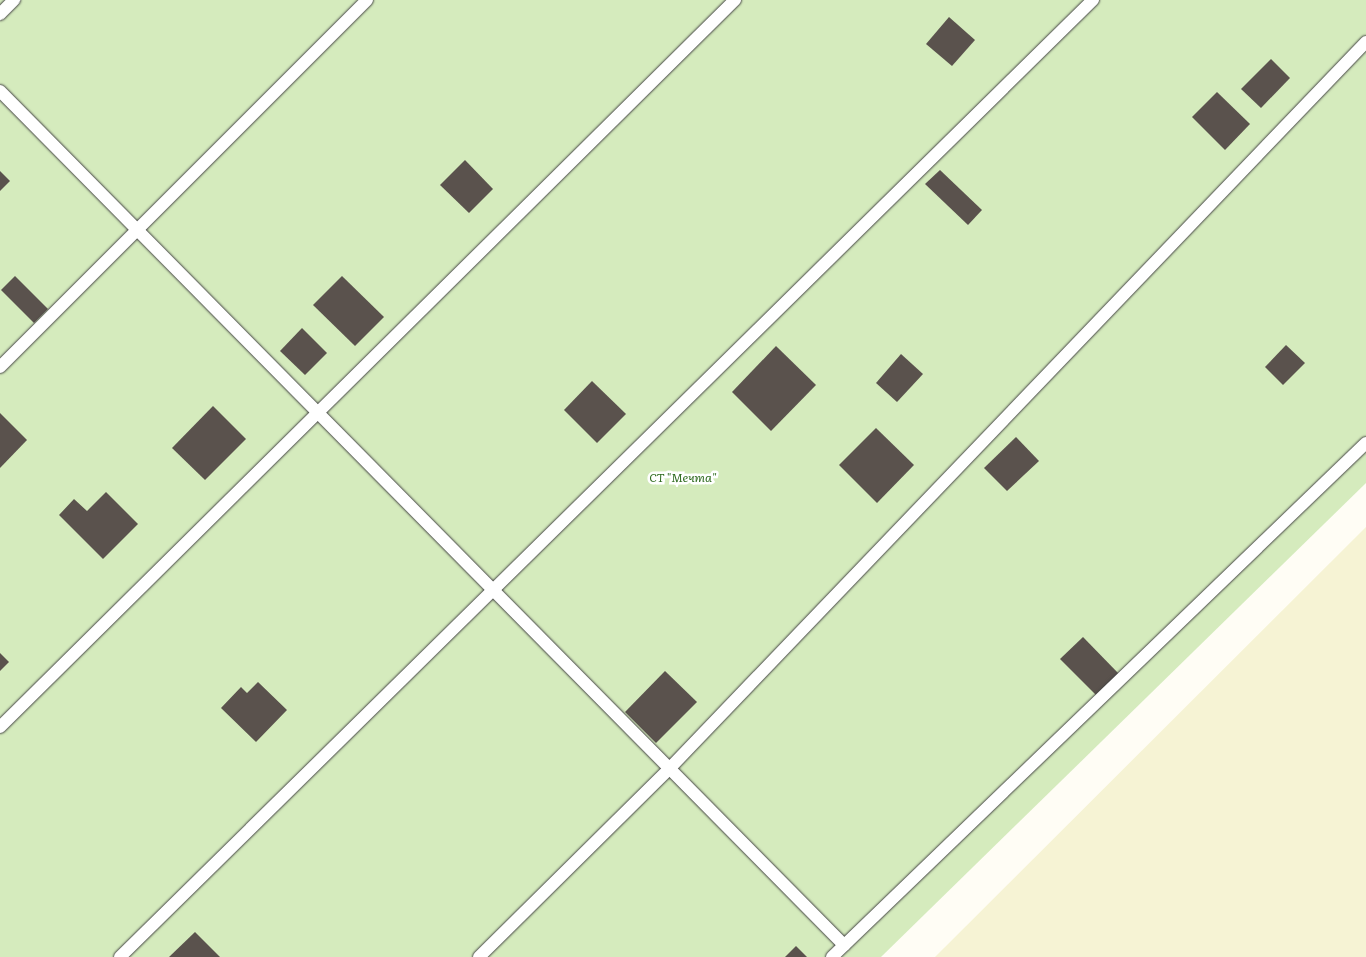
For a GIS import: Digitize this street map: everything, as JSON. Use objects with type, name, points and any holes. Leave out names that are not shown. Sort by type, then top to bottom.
[{"type":"lane","points":[[0,14],[14,0]]},
{"type":"lane","points":[[0,367],[367,0]]},
{"type":"lane","points":[[0,727],[735,0]]},
{"type":"lane","points":[[120,957],[494,592],[1093,0]]},
{"type":"lane","points":[[479,957],[669,768],[1366,42]]},
{"type":"lane","points":[[0,91],[136,232],[844,945]]},
{"type":"lane","points":[[832,957],[1366,443]]},
{"type":"shaded area","points":[[1366,527],[1366,957],[935,957]]},
{"type":"green space","name":"СТ \"Мечта\"","points":[[0,0],[1366,0],[1366,483],[881,957],[0,957]]},
{"type":"building","points":[[949,17],[975,40],[952,66],[926,44]]},
{"type":"building","points":[[1271,59],[1290,78],[1261,108],[1241,89]]},
{"type":"building","points":[[1217,92],[1250,124],[1225,150],[1192,117]]},
{"type":"building","points":[[465,160],[493,189],[469,213],[440,185]]},
{"type":"building","points":[[940,170],[982,210],[968,225],[925,184]]},
{"type":"building","points":[[0,171],[10,181],[0,191]]},
{"type":"building","points":[[15,276],[48,309],[34,323],[1,290]]},
{"type":"building","points":[[342,276],[384,317],[355,346],[313,305]]},
{"type":"building","points":[[302,328],[327,353],[305,375],[280,351]]},
{"type":"building","points":[[1286,345],[1305,363],[1283,385],[1265,367]]},
{"type":"building","points":[[776,346],[816,385],[771,431],[732,392]]},
{"type":"building","points":[[901,354],[923,374],[897,402],[876,383]]},
{"type":"building","points":[[592,381],[626,414],[597,443],[564,410]]},
{"type":"building","points":[[213,406],[246,439],[205,480],[172,448]]},
{"type":"building","points":[[0,413],[27,440],[0,468]]},
{"type":"building","points":[[876,428],[914,465],[877,503],[839,465]]},
{"type":"building","points":[[1016,437],[1039,461],[1007,491],[984,468]]},
{"type":"building","points":[[106,492],[138,524],[103,559],[59,515],[74,499],[87,511]]},
{"type":"building","points":[[1083,637],[1119,674],[1097,696],[1060,659]]},
{"type":"building","points":[[0,653],[9,662],[0,671]]},
{"type":"building","points":[[665,671],[697,702],[656,743],[625,712]]},
{"type":"building","points":[[258,682],[287,710],[256,742],[221,708],[241,687],[247,693]]},
{"type":"building","points":[[195,932],[220,957],[169,957]]},
{"type":"building","points":[[796,946],[807,957],[785,957]]}]
